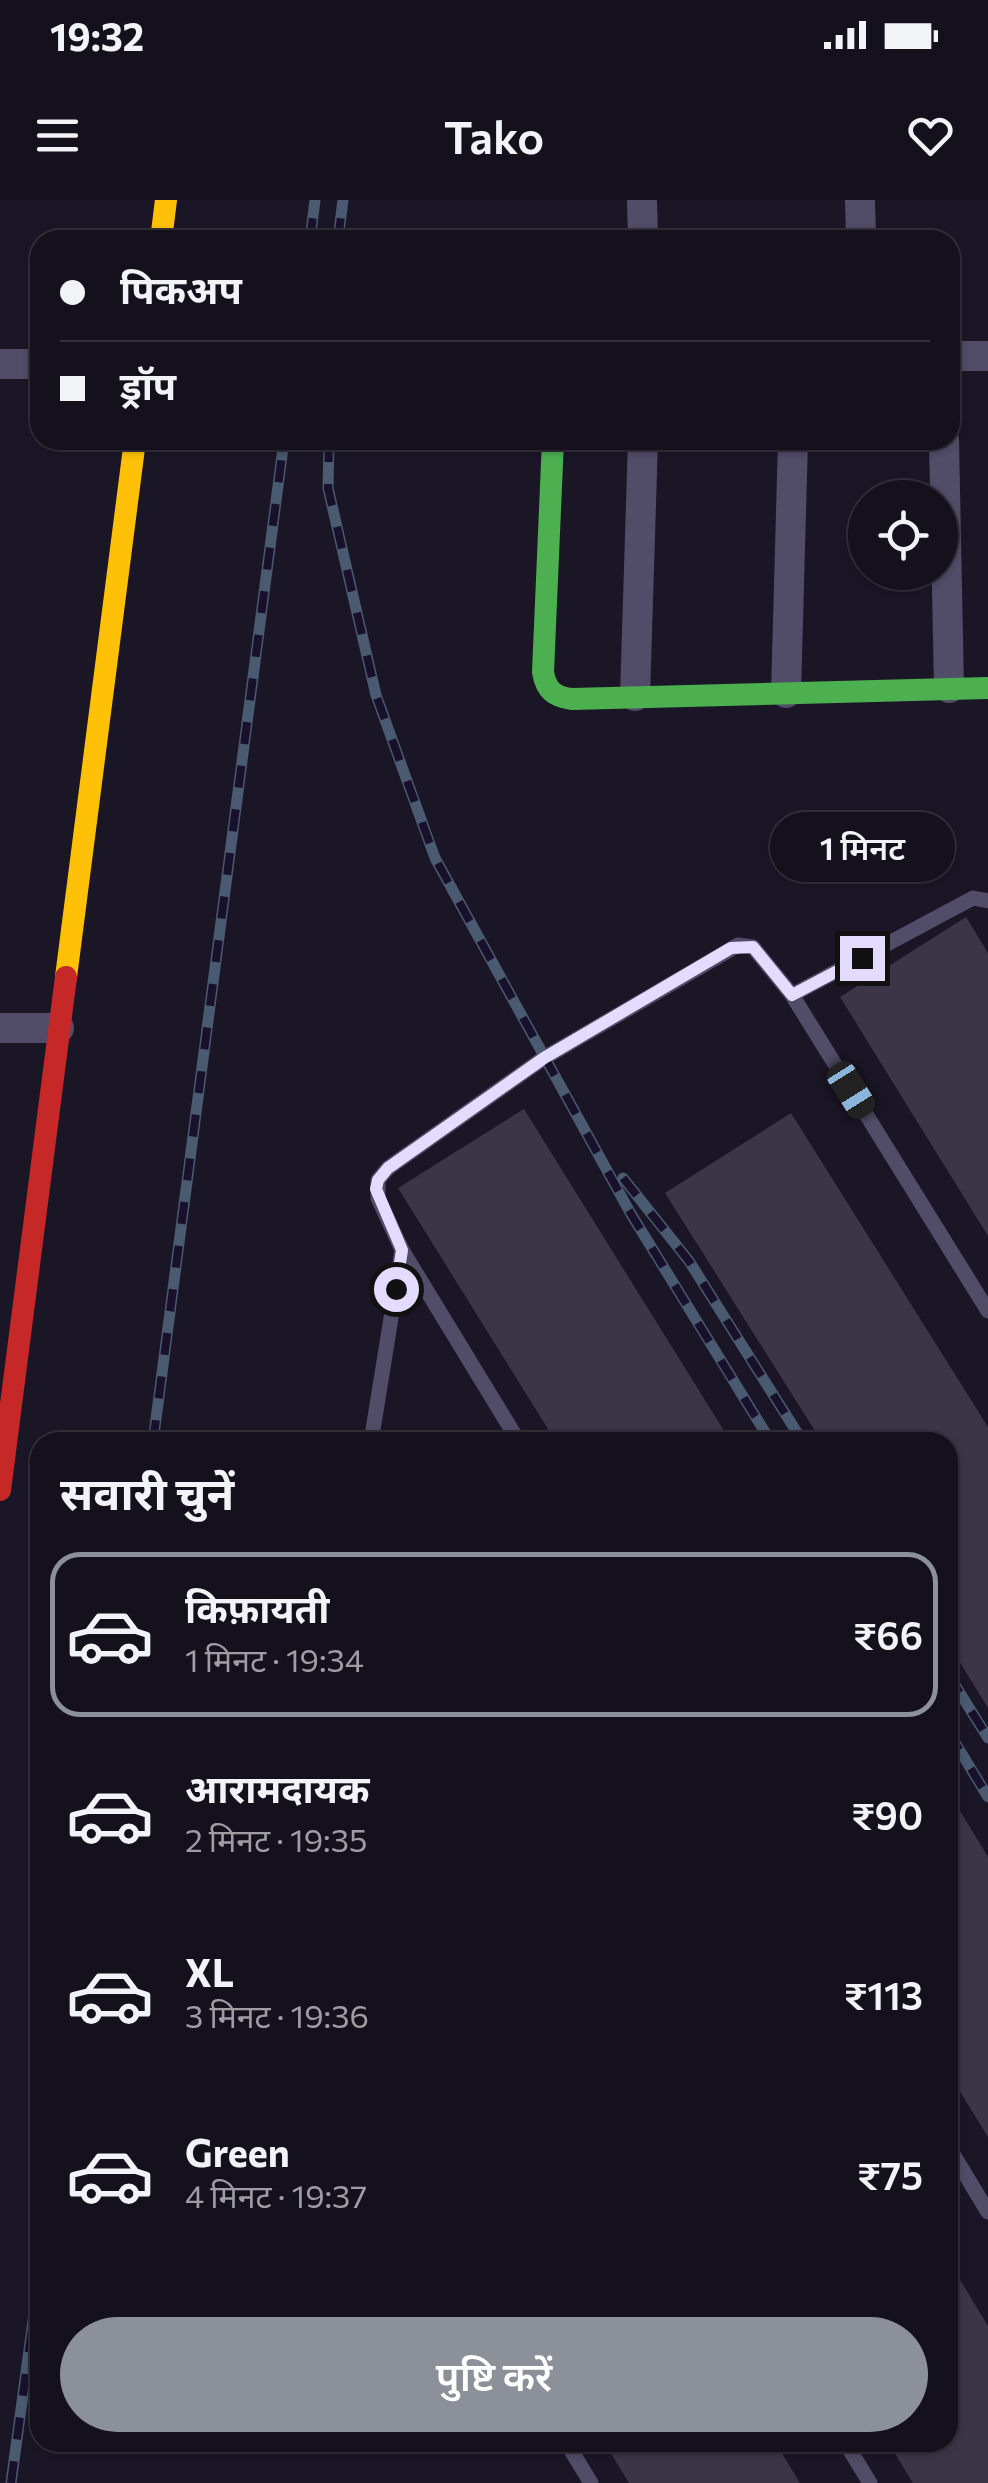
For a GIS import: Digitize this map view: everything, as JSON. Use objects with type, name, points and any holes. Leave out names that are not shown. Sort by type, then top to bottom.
[{"type":"street","points":[[162,230],[166,200]]},
{"type":"street","points":[[642,200],[643,230]]},
{"type":"street","points":[[860,200],[861,230]]},
{"type":"street","points":[[960,356],[988,356]]},
{"type":"street","points":[[0,364],[30,364]]},
{"type":"street","points":[[0,1490],[10,1327],[59,1028],[134,450]]},
{"type":"street","points":[[553,450],[545,684],[548,691],[561,698],[988,688]]},
{"type":"street","points":[[635,696],[643,450]]},
{"type":"street","points":[[786,693],[793,450]]},
{"type":"street","points":[[944,450],[949,688]]},
{"type":"street","points":[[0,1028],[59,1028]]},
{"type":"lane","points":[[792,995],[968,901],[988,901]]},
{"type":"lane","points":[[513,1432],[402,1250],[378,1198],[382,1173],[544,1058],[738,945],[753,947],[792,995],[988,1311]]},
{"type":"lane","points":[[372,1432],[402,1250]]},
{"type":"lane","points":[[958,2162],[988,2212]]},
{"type":"lane","points":[[572,2452],[591,2483]]},
{"type":"lane","points":[[851,2452],[870,2483]]},
{"type":"building","points":[[966,917],[988,953],[988,1236],[840,997]]},
{"type":"building","points":[[524,1109],[725,1432],[550,1432],[398,1188]]},
{"type":"building","points":[[791,1113],[988,1427],[988,1708],[958,1659],[958,1432],[816,1432],[665,1193]]},
{"type":"building","points":[[958,1808],[988,1857],[988,2137],[958,2088]]},
{"type":"building","points":[[958,2276],[988,2326],[988,2483],[913,2483],[894,2452],[958,2452]]},
{"type":"building","points":[[610,2452],[781,2452],[800,2483],[629,2483]]},
{"type":"railway","points":[[311,230],[315,200]]},
{"type":"railway","points":[[339,230],[343,200]]},
{"type":"railway","points":[[154,1432],[283,450]]},
{"type":"railway","points":[[329,450],[328,488],[376,695],[435,858],[631,1214],[765,1432]]},
{"type":"railway","points":[[623,1178],[689,1261],[797,1432]]},
{"type":"railway","points":[[958,1690],[988,1738]]},
{"type":"railway","points":[[958,1748],[988,1797]]},
{"type":"railway","points":[[11,2483],[30,2343]]},
{"type":"traffic: fast","points":[[553,450],[543,672],[546,684],[556,694],[572,699],[988,688]]},
{"type":"traffic: slow","points":[[162,230],[166,200]]},
{"type":"traffic: slow","points":[[66,977],[134,450]]},
{"type":"traffic: jam","points":[[0,1490],[66,977]]},
{"type":"route","points":[[396,1289],[402,1250],[376,1189],[388,1168],[544,1058],[731,948],[753,947],[792,995],[862,958]]}]
